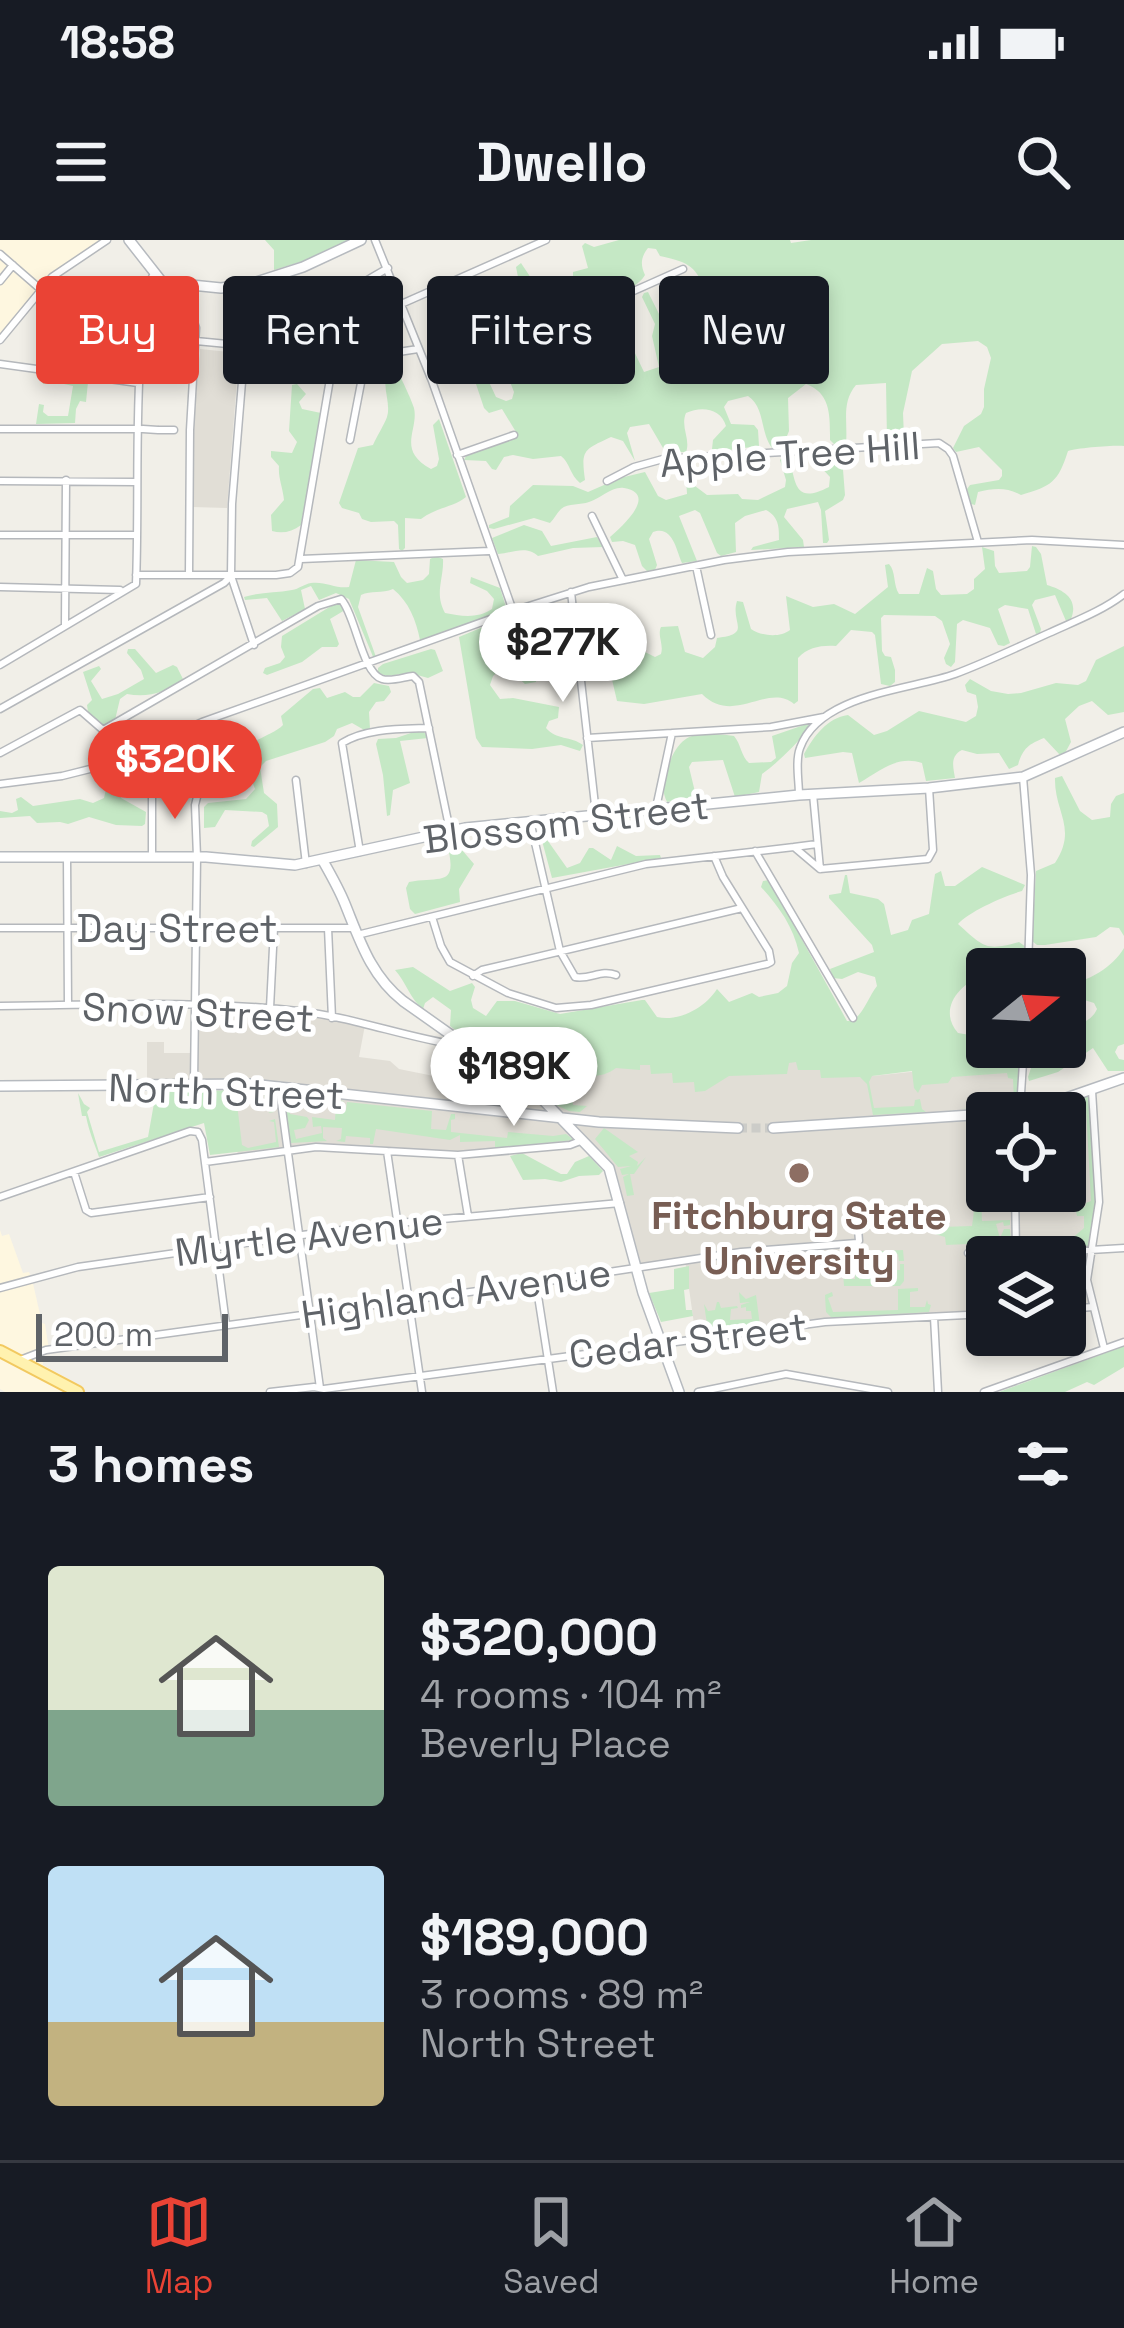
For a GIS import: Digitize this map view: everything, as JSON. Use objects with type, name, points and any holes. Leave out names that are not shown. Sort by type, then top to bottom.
[{"type":"main road","points":[[0,1340],[20,1360]]},
{"type":"main road","points":[[0,1351],[78,1392]]},
{"type":"street","points":[[53,276],[107,240]]},
{"type":"street","points":[[128,240],[156,276]]},
{"type":"street","points":[[280,276],[361,240]]},
{"type":"street","points":[[375,240],[391,276]]},
{"type":"street","points":[[403,304],[546,240]]},
{"type":"street","points":[[0,254],[36,285]]},
{"type":"street","points":[[0,281],[13,265]]},
{"type":"street","points":[[375,276],[388,268]]},
{"type":"street","points":[[635,290],[683,268]]},
{"type":"street","points":[[0,340],[36,295]]},
{"type":"street","points":[[403,307],[427,369]]},
{"type":"street","points":[[403,351],[419,349]]},
{"type":"street","points":[[0,364],[36,369]]},
{"type":"street","points":[[0,664],[134,586],[138,384]]},
{"type":"street","points":[[189,575],[193,384]]},
{"type":"street","points":[[242,384],[231,576],[254,645]]},
{"type":"street","points":[[136,575],[288,574],[298,567],[330,384]]},
{"type":"street","points":[[350,440],[361,384]]},
{"type":"street","points":[[433,384],[514,611]]},
{"type":"street","points":[[0,429],[181,430]]},
{"type":"street","points":[[457,455],[514,435]]},
{"type":"street","name":"Apple Tree Hill","points":[[607,481],[663,459],[939,443],[953,456],[978,542]]},
{"type":"street","points":[[65,626],[66,480]]},
{"type":"street","points":[[0,482],[136,482]]},
{"type":"street","points":[[592,516],[623,580]]},
{"type":"street","points":[[0,535],[136,535]]},
{"type":"street","points":[[0,784],[62,776],[124,757],[202,722],[514,611],[623,580],[788,552],[1032,540],[1124,545]]},
{"type":"street","points":[[301,559],[491,551]]},
{"type":"street","points":[[696,566],[711,635]]},
{"type":"street","points":[[0,710],[231,576]]},
{"type":"street","points":[[0,587],[124,590]]},
{"type":"street","points":[[572,592],[596,814]]},
{"type":"street","points":[[800,795],[800,748],[827,716],[872,695],[950,676],[1101,609],[1124,594]]},
{"type":"street","points":[[103,730],[339,598],[348,608],[374,675],[417,678],[450,831]]},
{"type":"street","points":[[0,753],[80,710],[124,757]]},
{"type":"street","points":[[587,738],[771,727],[827,716]]},
{"type":"street","points":[[360,852],[344,740],[368,733],[430,728]]},
{"type":"street","name":"Blossom Street","points":[[0,857],[197,857],[278,866],[306,864],[450,831],[530,820],[1023,777],[1124,732]]},
{"type":"street","points":[[656,808],[672,734]]},
{"type":"street","points":[[1023,777],[1030,875],[1028,948]]},
{"type":"street","points":[[296,780],[306,864]]},
{"type":"street","points":[[152,787],[152,856]]},
{"type":"street","points":[[794,847],[820,869],[928,859],[934,850],[929,788]]},
{"type":"street","points":[[194,1083],[198,793]]},
{"type":"street","points":[[812,794],[820,869]]},
{"type":"street","points":[[530,820],[560,951],[575,977],[606,971],[616,975]]},
{"type":"street","name":"Day Street","points":[[0,928],[355,931],[432,917],[646,864],[817,844]]},
{"type":"street","points":[[754,850],[853,1018]]},
{"type":"street","points":[[432,917],[450,962],[508,993],[566,1009],[771,962],[714,856]]},
{"type":"street","points":[[67,857],[68,1005]]},
{"type":"street","points":[[323,861],[369,962],[387,987],[534,1093],[609,1168],[636,1267],[679,1392]]},
{"type":"street","points":[[473,976],[482,970],[742,908]]},
{"type":"street","points":[[269,1009],[274,928]]},
{"type":"street","points":[[328,928],[332,1018]]},
{"type":"street","name":"Snow Street","points":[[0,1006],[196,1003],[269,1009],[466,1047]]},
{"type":"street","points":[[1079,1092],[1124,1078]]},
{"type":"street","name":"North Street","points":[[0,1086],[279,1086],[598,1122],[738,1128]]},
{"type":"street","points":[[279,1086],[320,1390]]},
{"type":"street","points":[[1092,1087],[1099,1202],[1087,1280],[1104,1348]]},
{"type":"street","points":[[524,1113],[535,1103],[534,1093]]},
{"type":"street","points":[[773,1128],[966,1115]]},
{"type":"street","points":[[586,1143],[598,1122]]},
{"type":"street","points":[[0,1197],[190,1131],[199,1132],[226,1326]]},
{"type":"street","points":[[205,1162],[323,1147],[458,1155],[586,1143]]},
{"type":"street","points":[[387,1151],[422,1392]]},
{"type":"street","points":[[458,1155],[468,1216]]},
{"type":"street","points":[[74,1172],[89,1213],[210,1197]]},
{"type":"street","name":"Myrtle Avenue","points":[[0,1288],[78,1267],[297,1236],[621,1203]]},
{"type":"street","name":"Highland Avenue","points":[[20,1360],[46,1350],[772,1248],[858,1243],[856,1206]]},
{"type":"street","points":[[1086,1251],[1124,1248]]},
{"type":"street","points":[[536,1283],[553,1392]]},
{"type":"street","points":[[1086,1307],[1094,1306]]},
{"type":"street","name":"Cedar Street","points":[[270,1392],[320,1390],[825,1322],[966,1315]]},
{"type":"street","points":[[934,1317],[938,1392]]},
{"type":"street","points":[[984,1392],[1124,1342]]},
{"type":"street","points":[[698,1392],[786,1374],[888,1392]]},
{"type":"shaded area","points":[[0,240],[107,240],[53,276],[36,276],[36,296],[0,340]]},
{"type":"shaded area","points":[[200,349],[223,351],[223,384],[237,384],[227,508],[192,507]]},
{"type":"shaded area","name":"Fitchburg State University","points":[[196,1003],[303,1012],[365,1025],[359,1057],[503,1090],[527,1088],[576,1050],[867,1046],[873,1076],[966,1066],[1023,1068],[1022,1092],[966,1092],[966,1212],[1086,1212],[1086,1092],[1077,1092],[1092,1087],[1099,1194],[1087,1270],[1093,1307],[1086,1308],[1086,1236],[966,1236],[966,1315],[825,1322],[696,1338],[685,1260],[636,1266],[614,1177],[590,1146],[576,1143],[458,1155],[323,1147],[238,1157],[228,1083],[147,1084],[147,1042],[164,1042],[164,1053],[195,1053]]},
{"type":"shaded area","points":[[0,1230],[2,1236],[9,1234],[23,1273],[29,1272],[32,1279],[49,1350],[42,1352],[43,1365],[76,1383],[71,1392],[0,1389]]},
{"type":"green space","points":[[265,240],[348,240],[274,270],[274,250]]},
{"type":"green space","points":[[619,240],[1124,240],[1124,446],[1068,451],[1061,470],[1047,485],[1021,495],[1000,489],[978,492],[975,505],[971,504],[970,485],[1002,476],[1002,470],[979,447],[956,452],[953,448],[964,426],[984,407],[991,358],[987,347],[978,341],[942,344],[912,371],[903,413],[904,437],[894,442],[887,440],[886,383],[856,385],[847,406],[846,444],[834,444],[825,399],[806,384],[829,384],[829,276],[698,276],[691,267],[648,248],[642,264],[645,275],[635,284],[635,276],[573,276],[588,268],[582,246]]},
{"type":"green space","points":[[521,263],[530,276],[518,276],[516,267]]},
{"type":"green space","points":[[648,292],[659,314],[659,367],[652,336],[655,324],[642,297]]},
{"type":"green space","points":[[635,353],[644,372],[659,367],[659,384],[806,384],[788,398],[789,431],[783,446],[772,448],[748,396],[728,401],[724,407],[731,424],[754,425],[759,446],[715,452],[713,440],[726,426],[715,412],[698,410],[684,418],[686,452],[666,453],[649,424],[630,427],[627,433],[635,461],[623,441],[611,437],[586,452],[585,480],[580,483],[561,456],[513,455],[504,457],[496,470],[486,461],[464,460],[515,437],[516,432],[502,409],[489,413],[484,408],[476,384],[490,384],[496,397],[506,401],[514,392],[511,384],[635,384]]},
{"type":"green space","points":[[403,382],[415,416],[414,455],[431,469],[439,459],[433,425],[439,419],[466,497],[421,519],[405,518],[402,551],[394,521],[371,522],[339,503],[358,448],[373,445],[387,417],[385,386]]},
{"type":"green space","points":[[64,384],[88,384],[86,402],[80,401],[75,423],[36,424],[39,404],[48,416],[68,416],[73,386]]},
{"type":"green space","points":[[292,385],[306,394],[299,402],[302,409],[321,413],[301,525],[276,532],[271,515],[284,500],[279,466],[271,451],[292,453],[297,442],[289,431]]},
{"type":"green space","points":[[814,456],[842,457],[845,495],[825,511],[827,543],[823,543],[818,502],[787,509],[784,517],[804,547],[751,550],[779,540],[776,519],[766,510],[735,523],[736,552],[721,556],[695,510],[679,516],[697,561],[682,563],[669,535],[653,532],[649,539],[657,565],[647,571],[635,545],[612,542],[610,537],[638,504],[634,492],[624,488],[564,507],[550,523],[534,518],[489,528],[509,517],[510,506],[533,485],[573,486],[588,492],[645,472],[658,496],[666,500],[687,494],[685,461],[693,466],[695,486],[707,495],[738,494],[742,499],[758,500],[785,487],[780,460],[789,457],[798,488],[809,494],[829,487],[830,477]]},
{"type":"green space","points":[[524,525],[542,531],[551,546],[597,537],[603,547],[538,556],[524,550],[498,554],[492,538]]},
{"type":"green space","points":[[1032,546],[1041,554],[1047,585],[1071,601],[1071,619],[1066,621],[1055,595],[1035,600],[1032,605],[1041,629],[1036,634],[1028,609],[1005,605],[998,609],[1010,643],[1004,646],[998,645],[990,628],[963,620],[957,624],[951,667],[944,658],[950,644],[942,621],[935,616],[884,615],[882,651],[891,657],[895,670],[890,686],[881,684],[875,635],[851,630],[836,646],[806,651],[798,658],[798,701],[794,704],[773,698],[726,706],[702,694],[644,704],[617,701],[610,671],[585,659],[622,657],[621,639],[626,637],[655,657],[661,654],[661,627],[678,626],[685,652],[703,658],[717,638],[737,630],[737,601],[743,602],[751,629],[771,635],[790,630],[786,596],[813,607],[834,604],[855,614],[888,587],[885,565],[889,564],[899,594],[919,594],[927,568],[933,571],[941,595],[967,594],[985,569],[982,547],[994,551],[999,573],[1027,571]]},
{"type":"green space","points":[[430,559],[443,559],[440,592],[445,613],[475,615],[492,609],[494,599],[470,583],[471,577],[500,588],[507,610],[423,641],[408,606],[393,589],[361,595],[358,607],[374,659],[349,599],[336,593],[319,600],[311,586],[301,590],[305,609],[282,621],[267,598],[244,597],[311,583],[349,587],[356,560],[394,562],[407,583],[423,580],[429,574]]},
{"type":"green space","points":[[336,603],[345,610],[330,619],[337,647],[322,647],[302,662],[263,673],[285,657],[282,636]]},
{"type":"green space","points":[[527,616],[536,637],[569,639],[538,648],[536,682],[525,684],[510,670],[501,669],[490,685],[500,699],[559,707],[558,718],[546,728],[583,745],[580,751],[561,745],[482,747],[476,738],[459,637],[483,627],[495,650],[509,652],[521,648],[518,619]]},
{"type":"green space","points":[[1124,646],[1124,712],[1108,715],[1092,701],[1079,706],[1065,719],[1071,742],[1060,755],[1044,738],[1027,747],[1018,765],[1009,769],[999,753],[962,750],[954,758],[955,778],[926,781],[922,763],[905,761],[859,783],[852,753],[805,758],[817,735],[840,717],[848,715],[874,735],[919,711],[966,722],[976,716],[978,707],[976,695],[967,692],[965,685],[970,679],[1008,694],[1056,683],[1078,685],[1086,681],[1096,660]]},
{"type":"green space","points":[[128,649],[135,649],[156,673],[177,667],[183,679],[156,693],[127,694],[120,699],[115,720],[101,726],[88,712],[92,700],[83,672],[99,666],[91,681],[102,699],[118,694],[144,679]]},
{"type":"green space","points":[[431,649],[443,671],[428,678],[378,673],[383,664]]},
{"type":"green space","points":[[374,683],[389,686],[391,692],[369,712],[370,729],[352,723],[337,729],[325,742],[260,767],[264,793],[277,804],[278,827],[254,847],[252,841],[269,826],[262,812],[225,810],[215,827],[204,828],[208,803],[246,799],[255,789],[249,776],[228,767],[123,789],[121,798],[146,812],[142,826],[89,817],[68,824],[37,823],[30,816],[0,818],[0,811],[18,810],[16,799],[21,797],[33,806],[80,799],[93,803],[104,798],[113,780],[163,771],[195,747],[231,741],[250,745],[280,728],[281,716],[313,689],[320,688],[327,698],[345,692],[360,697]]},
{"type":"green space","points":[[807,724],[810,728],[762,774],[759,792],[735,797],[723,760],[692,762],[693,797],[667,802],[666,773],[676,749],[690,737],[734,736],[749,763],[771,762],[776,758],[772,736]]},
{"type":"green space","points":[[417,731],[428,738],[400,741],[410,783],[393,790],[387,816],[376,744],[378,739]]},
{"type":"green space","points":[[1062,776],[1080,811],[1092,820],[1110,817],[1111,804],[1124,793],[1124,936],[1119,928],[1110,927],[1096,937],[1045,945],[1032,941],[1036,871],[1055,863],[1065,840],[1055,778]]},
{"type":"green space","points":[[543,834],[567,868],[580,863],[589,848],[611,860],[617,846],[636,856],[661,858],[552,878]]},
{"type":"green space","points":[[450,842],[474,864],[459,889],[460,902],[415,914],[406,888],[409,882],[449,874]]},
{"type":"green space","points":[[982,867],[1025,885],[1022,891],[988,904],[958,924],[985,945],[1019,942],[1026,947],[966,948],[966,986],[954,999],[950,1016],[958,1033],[966,1034],[966,1068],[1020,1068],[1018,1092],[1014,1092],[1013,1079],[1007,1073],[952,1077],[948,1083],[922,1085],[918,1093],[912,1071],[872,1076],[874,1108],[914,1106],[920,1099],[926,1112],[873,1115],[867,1084],[860,1077],[821,1078],[820,1070],[798,1070],[796,1062],[789,1063],[787,1074],[729,1076],[695,1092],[694,1082],[673,1083],[672,1073],[651,1074],[650,1065],[593,1076],[568,1072],[573,1105],[587,1106],[580,1112],[569,1111],[450,1026],[451,1010],[433,997],[423,1009],[395,970],[413,967],[450,991],[472,983],[473,1008],[486,1016],[497,1001],[515,1001],[560,1014],[645,1000],[657,1017],[674,1017],[699,1008],[717,989],[729,1002],[752,993],[759,997],[778,993],[787,986],[799,953],[784,917],[761,887],[769,880],[847,1021],[860,1013],[877,986],[875,977],[858,972],[833,978],[830,969],[874,952],[829,898],[841,893],[845,875],[850,893],[884,904],[891,935],[908,930],[912,920],[929,914],[935,874],[941,871],[945,886],[955,886]]},
{"type":"green space","points":[[1124,948],[1124,1044],[1115,1052],[1124,1060],[1124,1071],[1108,1071],[1093,1048],[1086,1053],[1086,1021],[1097,1009],[1086,1001],[1086,979],[1113,962]]},
{"type":"green space","points":[[1031,1068],[1064,1068],[1029,1081]]},
{"type":"green space","points":[[156,1092],[270,1093],[274,1112],[268,1113],[273,1110],[271,1099],[265,1099],[264,1093],[242,1095],[237,1104],[242,1145],[276,1142],[274,1122],[269,1121],[275,1119],[279,1147],[210,1155],[204,1123],[99,1157],[78,1093],[90,1108],[87,1112],[99,1152],[148,1137]]},
{"type":"green space","points":[[289,1095],[313,1099],[290,1097],[290,1114],[309,1120],[305,1128],[294,1130],[296,1139],[322,1133],[321,1126],[313,1127],[312,1117],[335,1120],[336,1104],[322,1099],[345,1101],[339,1102],[341,1111],[346,1110],[347,1102],[432,1111],[431,1129],[446,1130],[455,1114],[451,1132],[507,1138],[508,1132],[566,1134],[574,1140],[495,1148],[495,1141],[460,1142],[460,1135],[450,1140],[376,1129],[370,1144],[370,1138],[346,1136],[345,1142],[336,1141],[341,1139],[342,1128],[323,1127],[327,1141],[291,1143],[284,1099]]},
{"type":"green space","points":[[1086,1096],[1096,1198],[1086,1246],[1086,1236],[1075,1236],[1084,1228],[1084,1216],[1076,1212],[1086,1212],[1086,1203],[1091,1201]]},
{"type":"green space","points":[[604,1128],[638,1152],[629,1156],[637,1166],[646,1157],[630,1174],[634,1195],[627,1196],[623,1177],[629,1174],[622,1175],[620,1169],[631,1166],[618,1167],[595,1139]]},
{"type":"green space","points":[[522,1153],[561,1174],[589,1156],[603,1171],[561,1182],[523,1180],[510,1156]]},
{"type":"green space","points":[[973,1212],[982,1212],[982,1221],[1010,1220],[1010,1225],[996,1224],[999,1236],[966,1236],[966,1244],[946,1245],[945,1237],[935,1234],[931,1223],[941,1227],[972,1226]]},
{"type":"green space","points":[[903,1250],[904,1261],[899,1261],[898,1254],[884,1255],[885,1271],[894,1274],[904,1264],[900,1286],[844,1286],[843,1272],[847,1279],[865,1274],[863,1252]]},
{"type":"green space","points":[[689,1266],[689,1289],[684,1290],[686,1310],[692,1310],[693,1316],[661,1322],[649,1293],[674,1289],[674,1269]]},
{"type":"green space","points":[[918,1288],[910,1292],[910,1307],[925,1307],[927,1300],[929,1312],[832,1318],[826,1312],[825,1295],[832,1292],[828,1298],[833,1312],[898,1310],[898,1289]]},
{"type":"green space","points":[[739,1292],[746,1299],[756,1295],[760,1326],[695,1332],[694,1326],[707,1324],[704,1304],[708,1311],[715,1310],[717,1302],[721,1308],[737,1306],[731,1309],[730,1320],[752,1319],[751,1311],[741,1308],[750,1302],[740,1303]]},
{"type":"green space","points":[[1124,1346],[1124,1367],[1094,1385],[1087,1382],[1065,1392],[999,1392]]},
{"type":"tunnel","points":[[738,1128],[773,1128]]},
{"type":"place","name":"Fitchburg State University","points":[[799,1173]]}]
